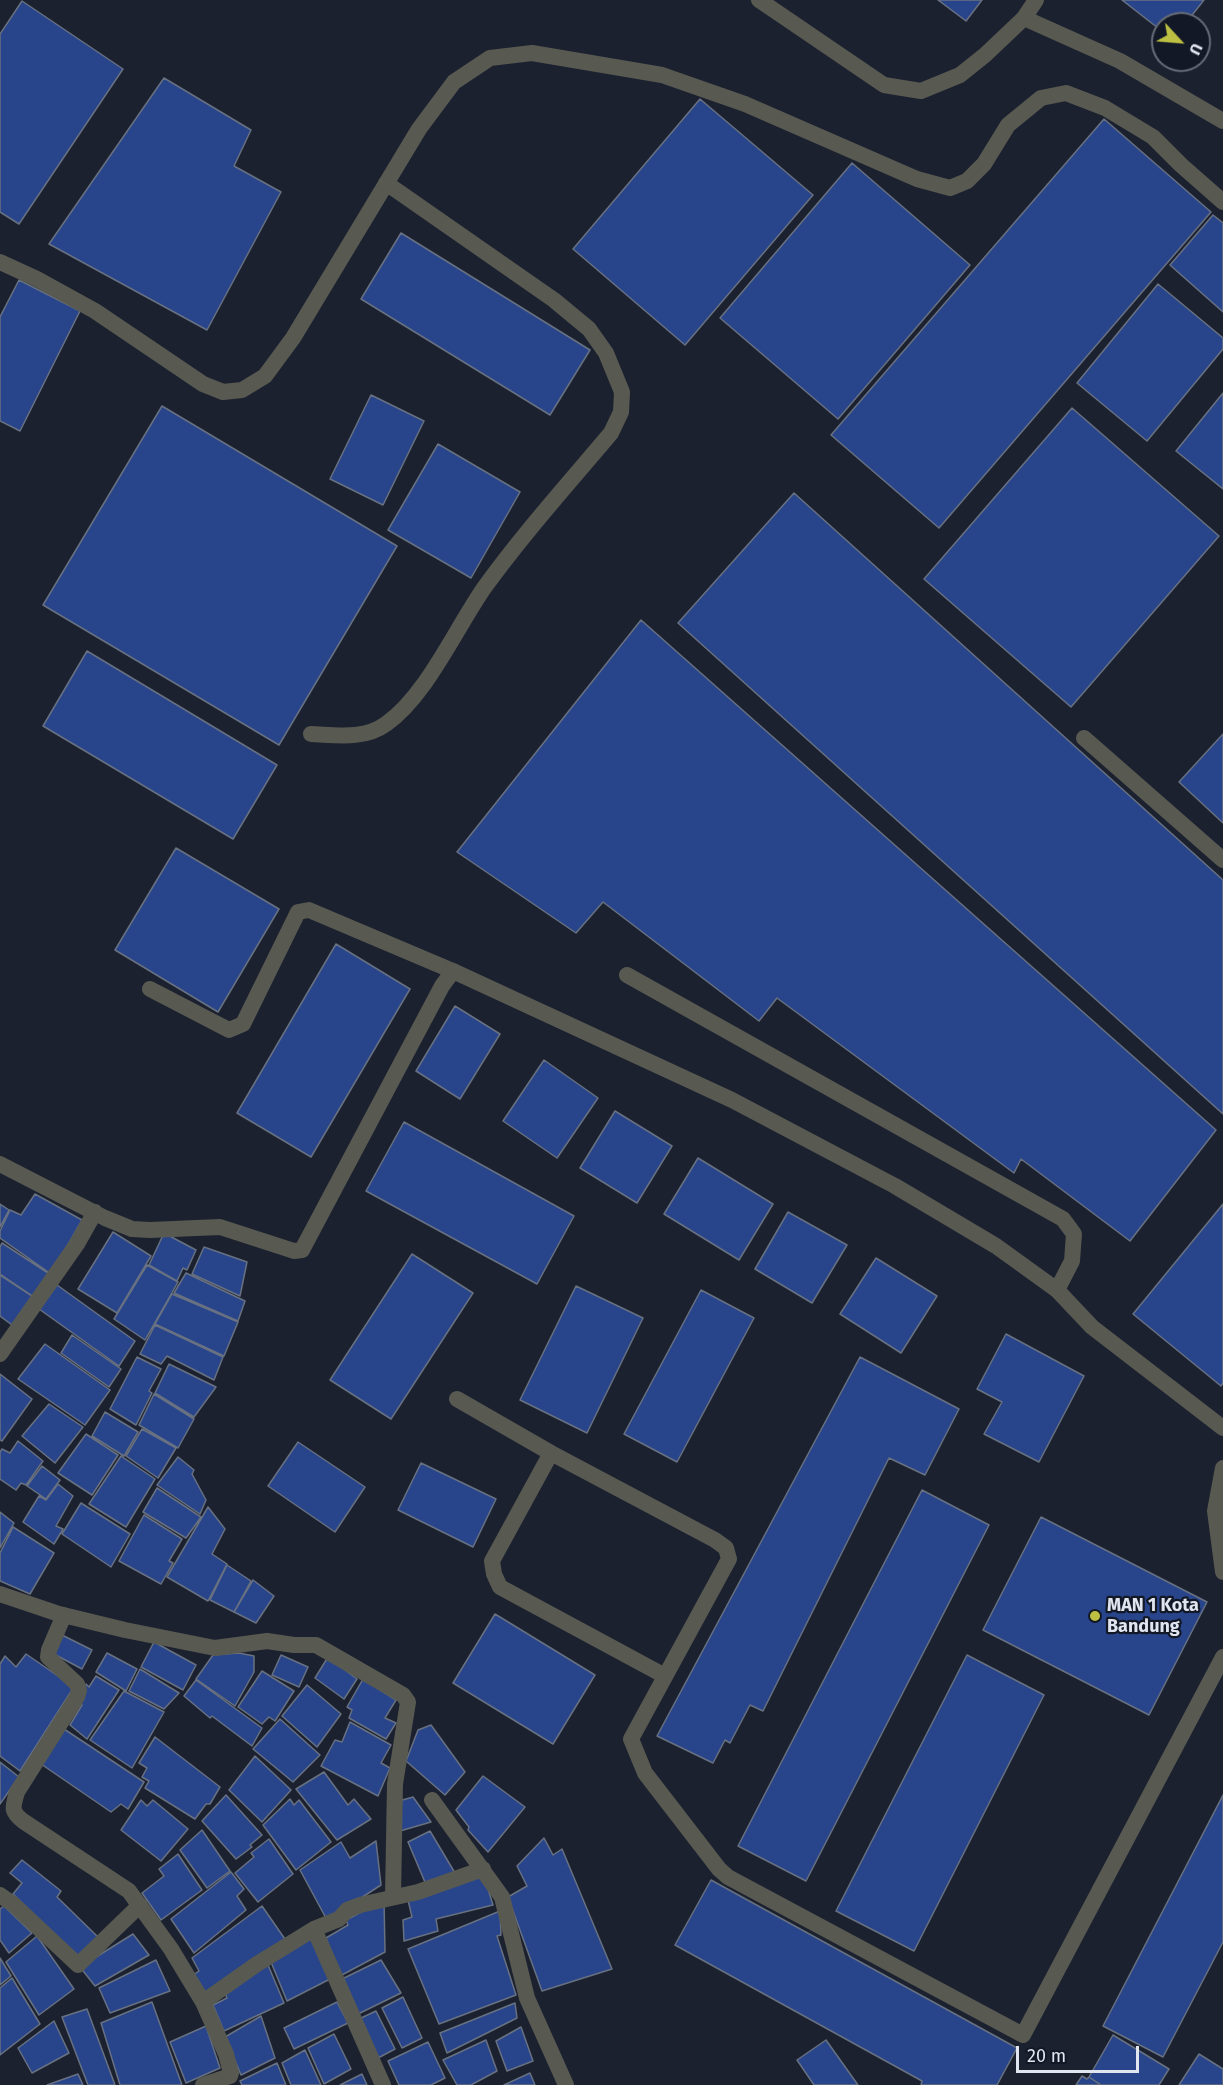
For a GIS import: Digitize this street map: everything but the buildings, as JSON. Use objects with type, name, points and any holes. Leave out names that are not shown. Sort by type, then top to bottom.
[{"type":"street","points":[[759,0],[884,85],[921,92],[960,75],[1024,18],[1036,0]]},
{"type":"street","points":[[1024,18],[1120,61],[1223,121]]},
{"type":"street","points":[[0,262],[37,279],[95,311],[203,384],[223,392],[242,390],[265,376],[293,338],[419,129],[454,82],[490,58],[531,53],[662,75],[746,104],[917,179],[950,188],[967,182],[984,164],[1008,125],[1041,98],[1066,93],[1105,108],[1153,137],[1223,202]]},
{"type":"street","points":[[311,734],[358,736],[384,726],[405,709],[502,563],[611,433],[621,412],[622,392],[606,353],[589,329],[554,300],[386,183]]},
{"type":"street","points":[[1084,738],[1223,860]]},
{"type":"street","points":[[150,989],[229,1030],[243,1024],[298,912],[309,910],[453,970],[751,1110],[895,1186],[996,1246],[1057,1290],[1092,1327],[1223,1428]]},
{"type":"street","points":[[0,1164],[132,1229],[220,1227],[294,1251],[302,1250],[442,986],[453,970]]},
{"type":"street","points":[[627,975],[1064,1219],[1074,1234],[1072,1261],[1057,1290]]},
{"type":"street","points":[[0,1354],[77,1244],[94,1212]]},
{"type":"street","points":[[458,1399],[550,1453],[705,1534],[726,1548],[729,1559],[631,1739],[645,1773],[728,1878],[1023,2035],[1223,1657]]},
{"type":"street","points":[[550,1453],[492,1561],[494,1574],[500,1587],[665,1676]]},
{"type":"street","points":[[1223,1468],[1215,1511],[1223,1572]]},
{"type":"street","points":[[0,1594],[64,1615],[126,1630],[215,1647],[267,1641],[316,1645],[403,1695],[408,1702],[395,1784],[393,1897]]},
{"type":"street","points":[[64,1615],[48,1657],[77,1684],[79,1690],[77,1697],[17,1792],[13,1808],[16,1815],[23,1821],[129,1890],[171,1949],[203,2002],[226,2054],[231,2073],[230,2076],[203,2085]]},
{"type":"street","points":[[432,1800],[502,1897],[527,1998],[566,2085]]},
{"type":"street","points":[[203,2002],[257,1964],[314,1929],[339,1918],[353,1907],[418,1892],[483,1869]]},
{"type":"street","points":[[0,1895],[13,1904],[78,1965],[140,1905]]},
{"type":"street","points":[[314,1929],[383,2085]]},
{"type":"place","name":"MAN 1 Kota Bandung","points":[[1095,1616]]}]
